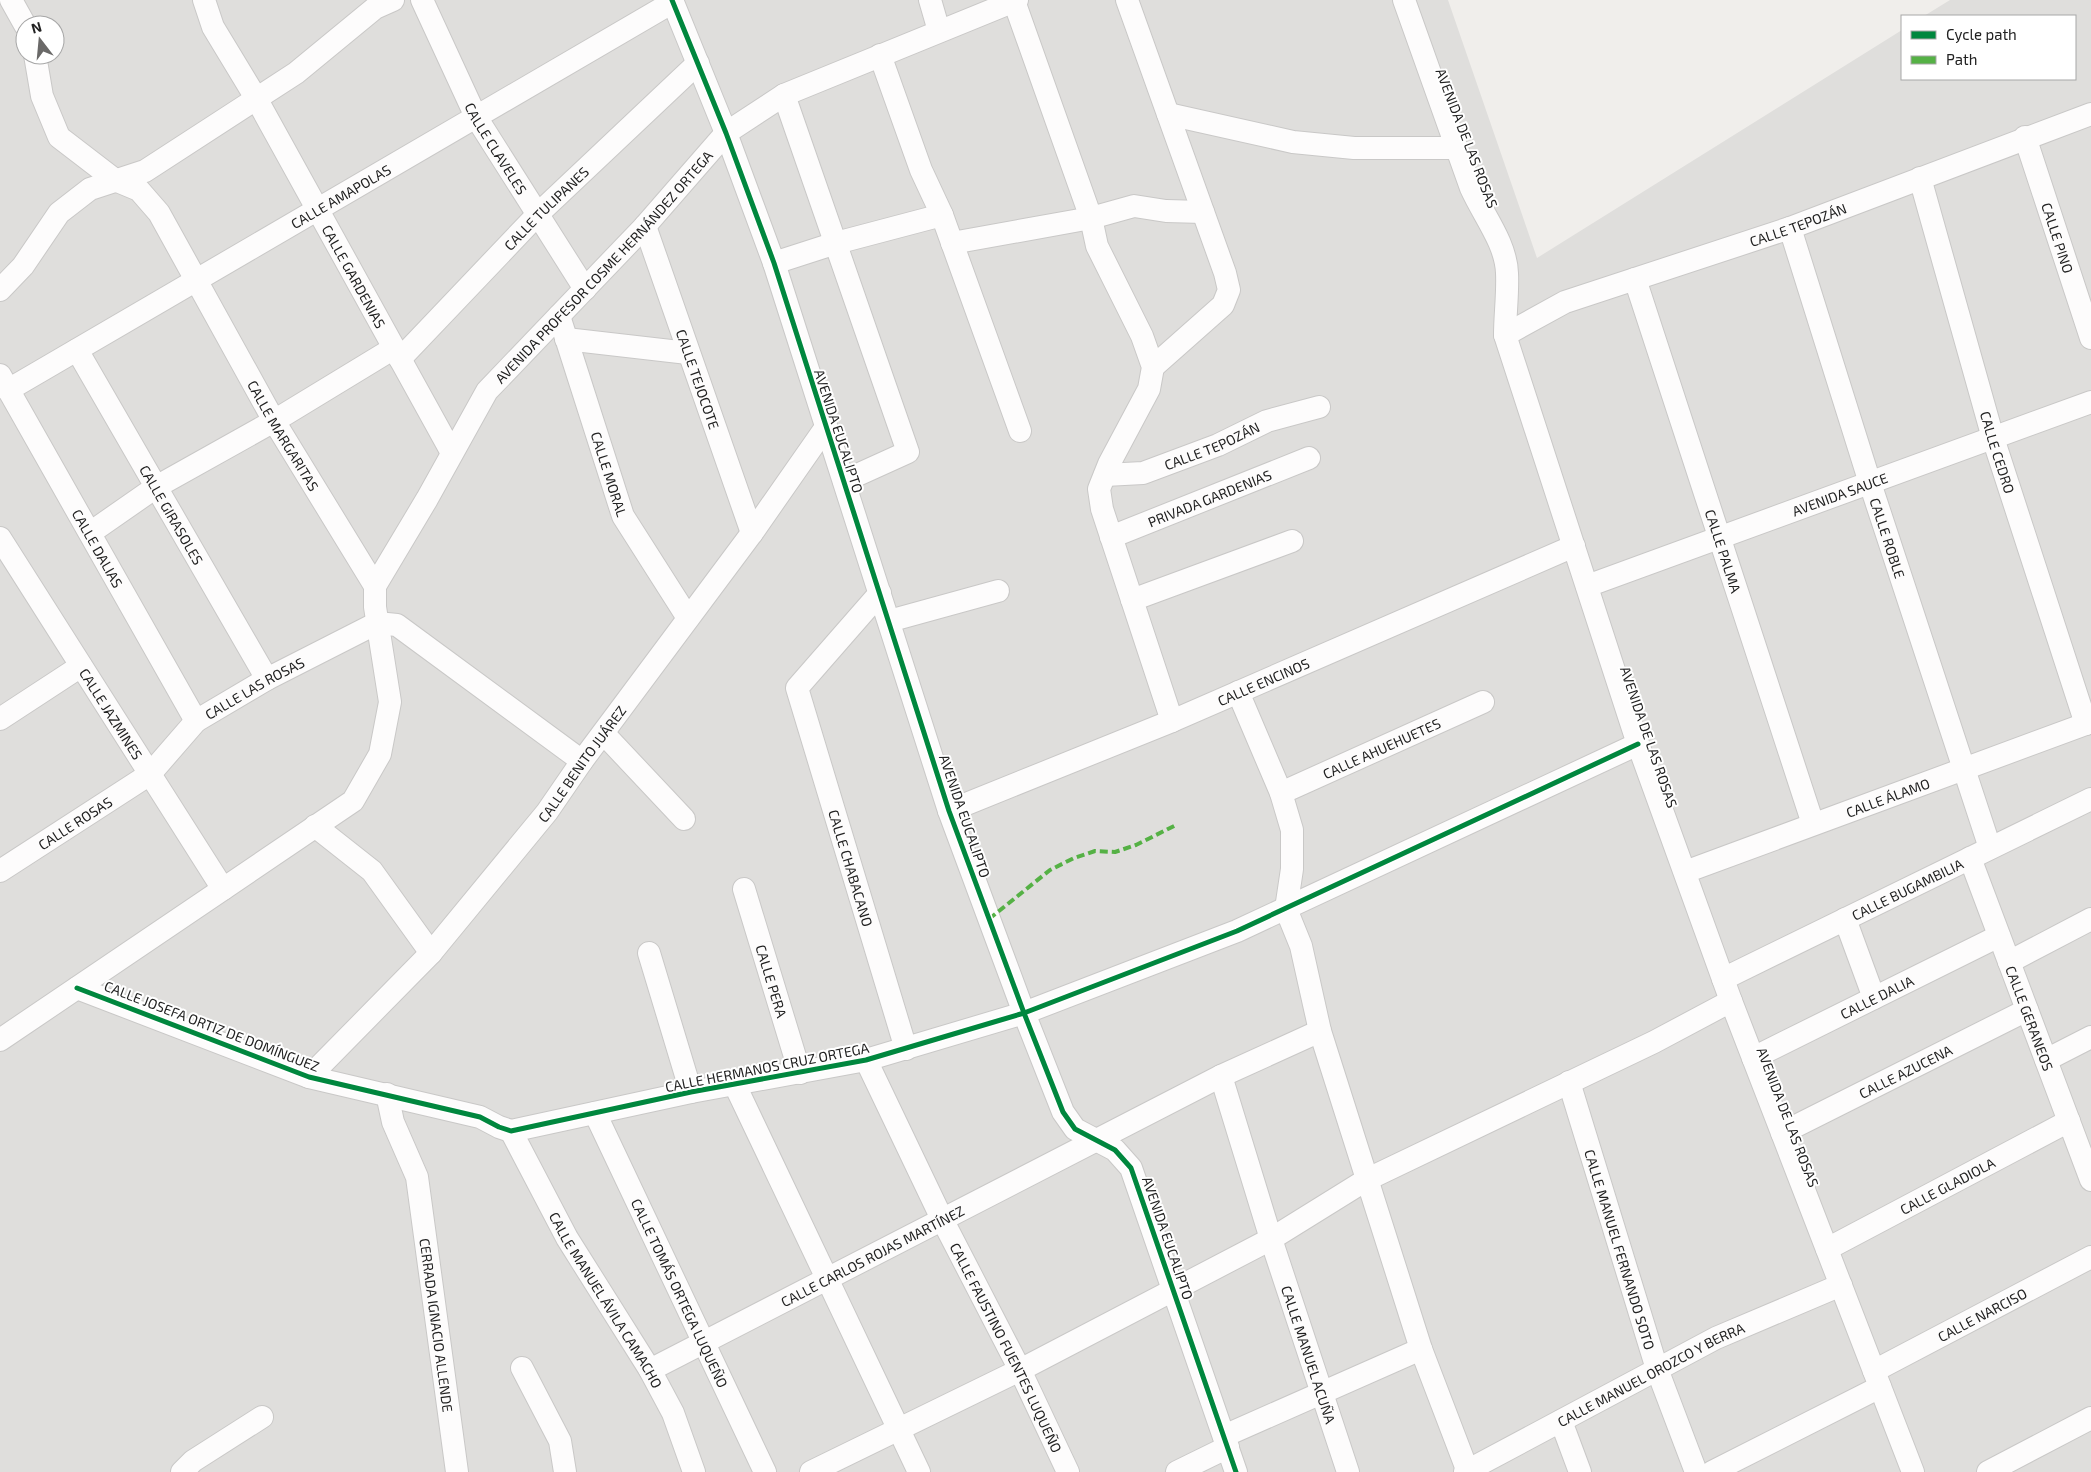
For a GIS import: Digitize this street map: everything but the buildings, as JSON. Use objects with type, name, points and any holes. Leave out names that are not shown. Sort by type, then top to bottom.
[{"type":"street","points":[[11,0],[20,15]]},
{"type":"street","name":"CALLE GARDENIAS","points":[[204,0],[213,27],[256,98],[452,453]]},
{"type":"street","points":[[0,290],[23,266],[59,213],[90,189],[145,171],[296,73],[375,8],[393,0]]},
{"type":"street","name":"CALLE CLAVELES","points":[[422,0],[476,116],[585,289]]},
{"type":"street","points":[[930,0],[939,31]]},
{"type":"street","points":[[1016,0],[1091,218],[1097,246],[1142,336],[1152,367],[1149,388],[1099,489],[1102,509],[1172,721]]},
{"type":"street","name":"AVENIDA PROFESOR COSME HERNÁNDEZ ORTEGA","points":[[375,586],[487,391],[645,226],[726,133],[784,95],[1016,0]]},
{"type":"street","points":[[1127,0],[1225,273],[1229,290],[1223,305],[1152,367]]},
{"type":"street","name":"AVENIDA DE LAS ROSAS","points":[[1404,0],[1471,188],[1498,239],[1507,272],[1505,336],[1638,744],[1723,979],[1913,1472]]},
{"type":"street","name":"CALLE AMAPOLAS","points":[[4,382],[77,350],[318,211],[673,1]]},
{"type":"street","name":"AVENIDA EUCALIPTO","points":[[673,1],[726,133],[774,263],[949,812],[1024,1013],[1063,1112],[1075,1130],[1115,1150],[1131,1168],[1236,1472]]},
{"type":"street","points":[[880,55],[921,170],[942,216],[1020,431]]},
{"type":"street","name":"CALLE TULIPANES","points":[[90,533],[156,487],[397,354],[538,214],[698,63]]},
{"type":"street","name":"CALLE MARGARITAS","points":[[37,65],[42,96],[59,137],[115,180],[139,190],[159,212],[274,421],[375,586]]},
{"type":"street","points":[[784,95],[908,452],[844,481]]},
{"type":"street","points":[[1168,114],[1293,142],[1354,148],[1457,148]]},
{"type":"street","name":"CALLE TEPOZÁN","points":[[1505,336],[1565,302],[1790,228],[2091,114]]},
{"type":"street","name":"CALLE PINO","points":[[2025,138],[2091,338]]},
{"type":"street","name":"CALLE CEDRO","points":[[1920,178],[1993,438],[2088,723]]},
{"type":"street","points":[[952,243],[1091,218],[1134,206],[1166,211],[1203,212]]},
{"type":"street","points":[[774,263],[836,243],[942,216]]},
{"type":"street","name":"CALLE TEJOCOTE","points":[[645,226],[752,533]]},
{"type":"street","name":"CALLE ROBLE","points":[[1790,228],[1870,482],[1990,848]]},
{"type":"street","name":"CALLE PALMA","points":[[1636,279],[1718,537],[1813,824]]},
{"type":"street","name":"CALLE MORAL","points":[[559,316],[623,516],[688,618]]},
{"type":"street","points":[[566,339],[688,353]]},
{"type":"street","name":"CALLE GIRASOLES","points":[[77,350],[267,679]]},
{"type":"street","name":"CALLE DALIAS","points":[[4,382],[196,721]]},
{"type":"street","name":"AVENIDA SAUCE","points":[[1587,586],[2091,402]]},
{"type":"street","name":"CALLE TEPOZÁN","points":[[1105,475],[1143,473],[1218,445],[1267,421],[1318,407]]},
{"type":"street","name":"CALLE BENITO JUÁREZ","points":[[309,1077],[432,953],[547,812],[582,761],[752,533],[826,427]]},
{"type":"street","name":"PRIVADA GARDENIAS","points":[[1111,537],[1309,458]]},
{"type":"street","name":"CALLE JAZMINES","points":[[0,538],[223,889]]},
{"type":"street","points":[[1132,600],[1292,541]]},
{"type":"street","name":"CALLE ENCINOS","points":[[949,812],[1172,721],[1574,546]]},
{"type":"street","points":[[0,1040],[354,800],[380,754],[390,702],[377,623],[375,586]]},
{"type":"street","points":[[889,621],[998,591]]},
{"type":"street","name":"CALLE CHABACANO","points":[[880,593],[797,688],[906,1048]]},
{"type":"street","points":[[377,623],[397,624],[582,761]]},
{"type":"street","name":"CALLE LAS ROSAS","points":[[150,774],[196,721],[267,679],[377,623]]},
{"type":"street","points":[[0,719],[81,666]]},
{"type":"street","points":[[1238,692],[1281,793],[1292,830],[1292,869],[1286,909],[1301,946],[1320,1031],[1421,1348],[1467,1472]]},
{"type":"street","name":"CALLE AHUEHUETES","points":[[1281,793],[1483,702]]},
{"type":"street","name":"CALLE ÁLAMO","points":[[1685,872],[2088,723]]},
{"type":"street","points":[[604,734],[684,819]]},
{"type":"street","name":"CALLE HERMANOS CRUZ ORTEGA","points":[[512,1131],[691,1092],[866,1060],[1024,1013],[1237,931],[1638,744]]},
{"type":"street","name":"CALLE ROSAS","points":[[0,871],[150,774]]},
{"type":"street","name":"CALLE BUGAMBILIA","points":[[1723,979],[2091,799]]},
{"type":"street","points":[[315,826],[372,871],[432,953]]},
{"type":"street","name":"CALLE GERANEOS","points":[[1970,858],[2069,1121],[2088,1165]]},
{"type":"street","name":"CALLE PERA","points":[[744,889],[800,1073]]},
{"type":"street","points":[[1844,919],[1874,998]]},
{"type":"street","points":[[2009,962],[2091,919]]},
{"type":"street","name":"CALLE DALIA","points":[[1753,1058],[1999,936]]},
{"type":"street","points":[[649,953],[691,1092]]},
{"type":"street","name":"CALLE JOSEFA ORTIZ DE DOMÍNGUEZ","points":[[77,988],[309,1077],[480,1117],[499,1128],[512,1131]]},
{"type":"street","points":[[811,1472],[1020,1370],[1271,1239],[1366,1180],[1570,1082],[1732,1001]]},
{"type":"street","name":"CALLE AZUCENA","points":[[1782,1133],[2027,1010]]},
{"type":"street","name":"CALLE CARLOS ROJAS MARTÍNEZ","points":[[650,1370],[1221,1076],[1320,1031]]},
{"type":"street","points":[[2046,1060],[2091,1037]]},
{"type":"street","name":"CALLE FAUSTINO FUENTES LUQUEÑO","points":[[866,1060],[942,1219],[1020,1370],[1068,1472]]},
{"type":"street","name":"CALLE MANUEL ACUÑA","points":[[1221,1076],[1271,1239],[1348,1472]]},
{"type":"street","name":"CALLE MANUEL FERNANDO SOTO","points":[[1570,1082],[1657,1370],[1696,1472]]},
{"type":"street","points":[[735,1085],[919,1472]]},
{"type":"street","name":"CERRADA IGNACIO ALLENDE","points":[[387,1094],[393,1122],[417,1177],[457,1472]]},
{"type":"street","name":"CALLE TOMÁS ORTEGA LUQUEÑO","points":[[596,1113],[765,1472]]},
{"type":"street","name":"CALLE GLADIOLA","points":[[1827,1249],[2069,1121]]},
{"type":"street","name":"CALLE MANUEL ÁVILA CAMACHO","points":[[512,1131],[567,1238],[650,1370],[673,1414],[694,1472]]},
{"type":"street","name":"CALLE NARCISO","points":[[1712,1472],[2091,1256]]},
{"type":"street","name":"CALLE MANUEL OROZCO Y BERRA","points":[[1467,1472],[1716,1338],[1841,1285]]},
{"type":"street","points":[[1177,1472],[1226,1441],[1322,1393],[1421,1348]]},
{"type":"street","points":[[522,1368],[560,1441],[565,1472]]},
{"type":"street","points":[[182,1472],[193,1461],[262,1417]]},
{"type":"street","points":[[1991,1471],[2091,1418]]},
{"type":"street","points":[[1561,1421],[1580,1472]]},
{"type":"shaded area","points":[[0,0],[1448,0],[1537,258],[1901,31],[1901,80],[2076,80],[2076,15],[1926,15],[1950,0],[2091,0],[2091,1472],[0,1472]]},
{"type":"marked path","points":[[989,919],[1050,870],[1074,858],[1095,851],[1115,852],[1136,845],[1176,825]]},
{"type":"cycle path","points":[[672,0],[726,133],[774,263],[949,811],[1024,1013],[1063,1112],[1075,1129],[1115,1150],[1131,1168],[1236,1472]]},
{"type":"cycle path","points":[[77,988],[309,1077],[480,1117],[511,1131],[691,1092],[866,1060],[1024,1013],[1237,931],[1638,744]]}]
